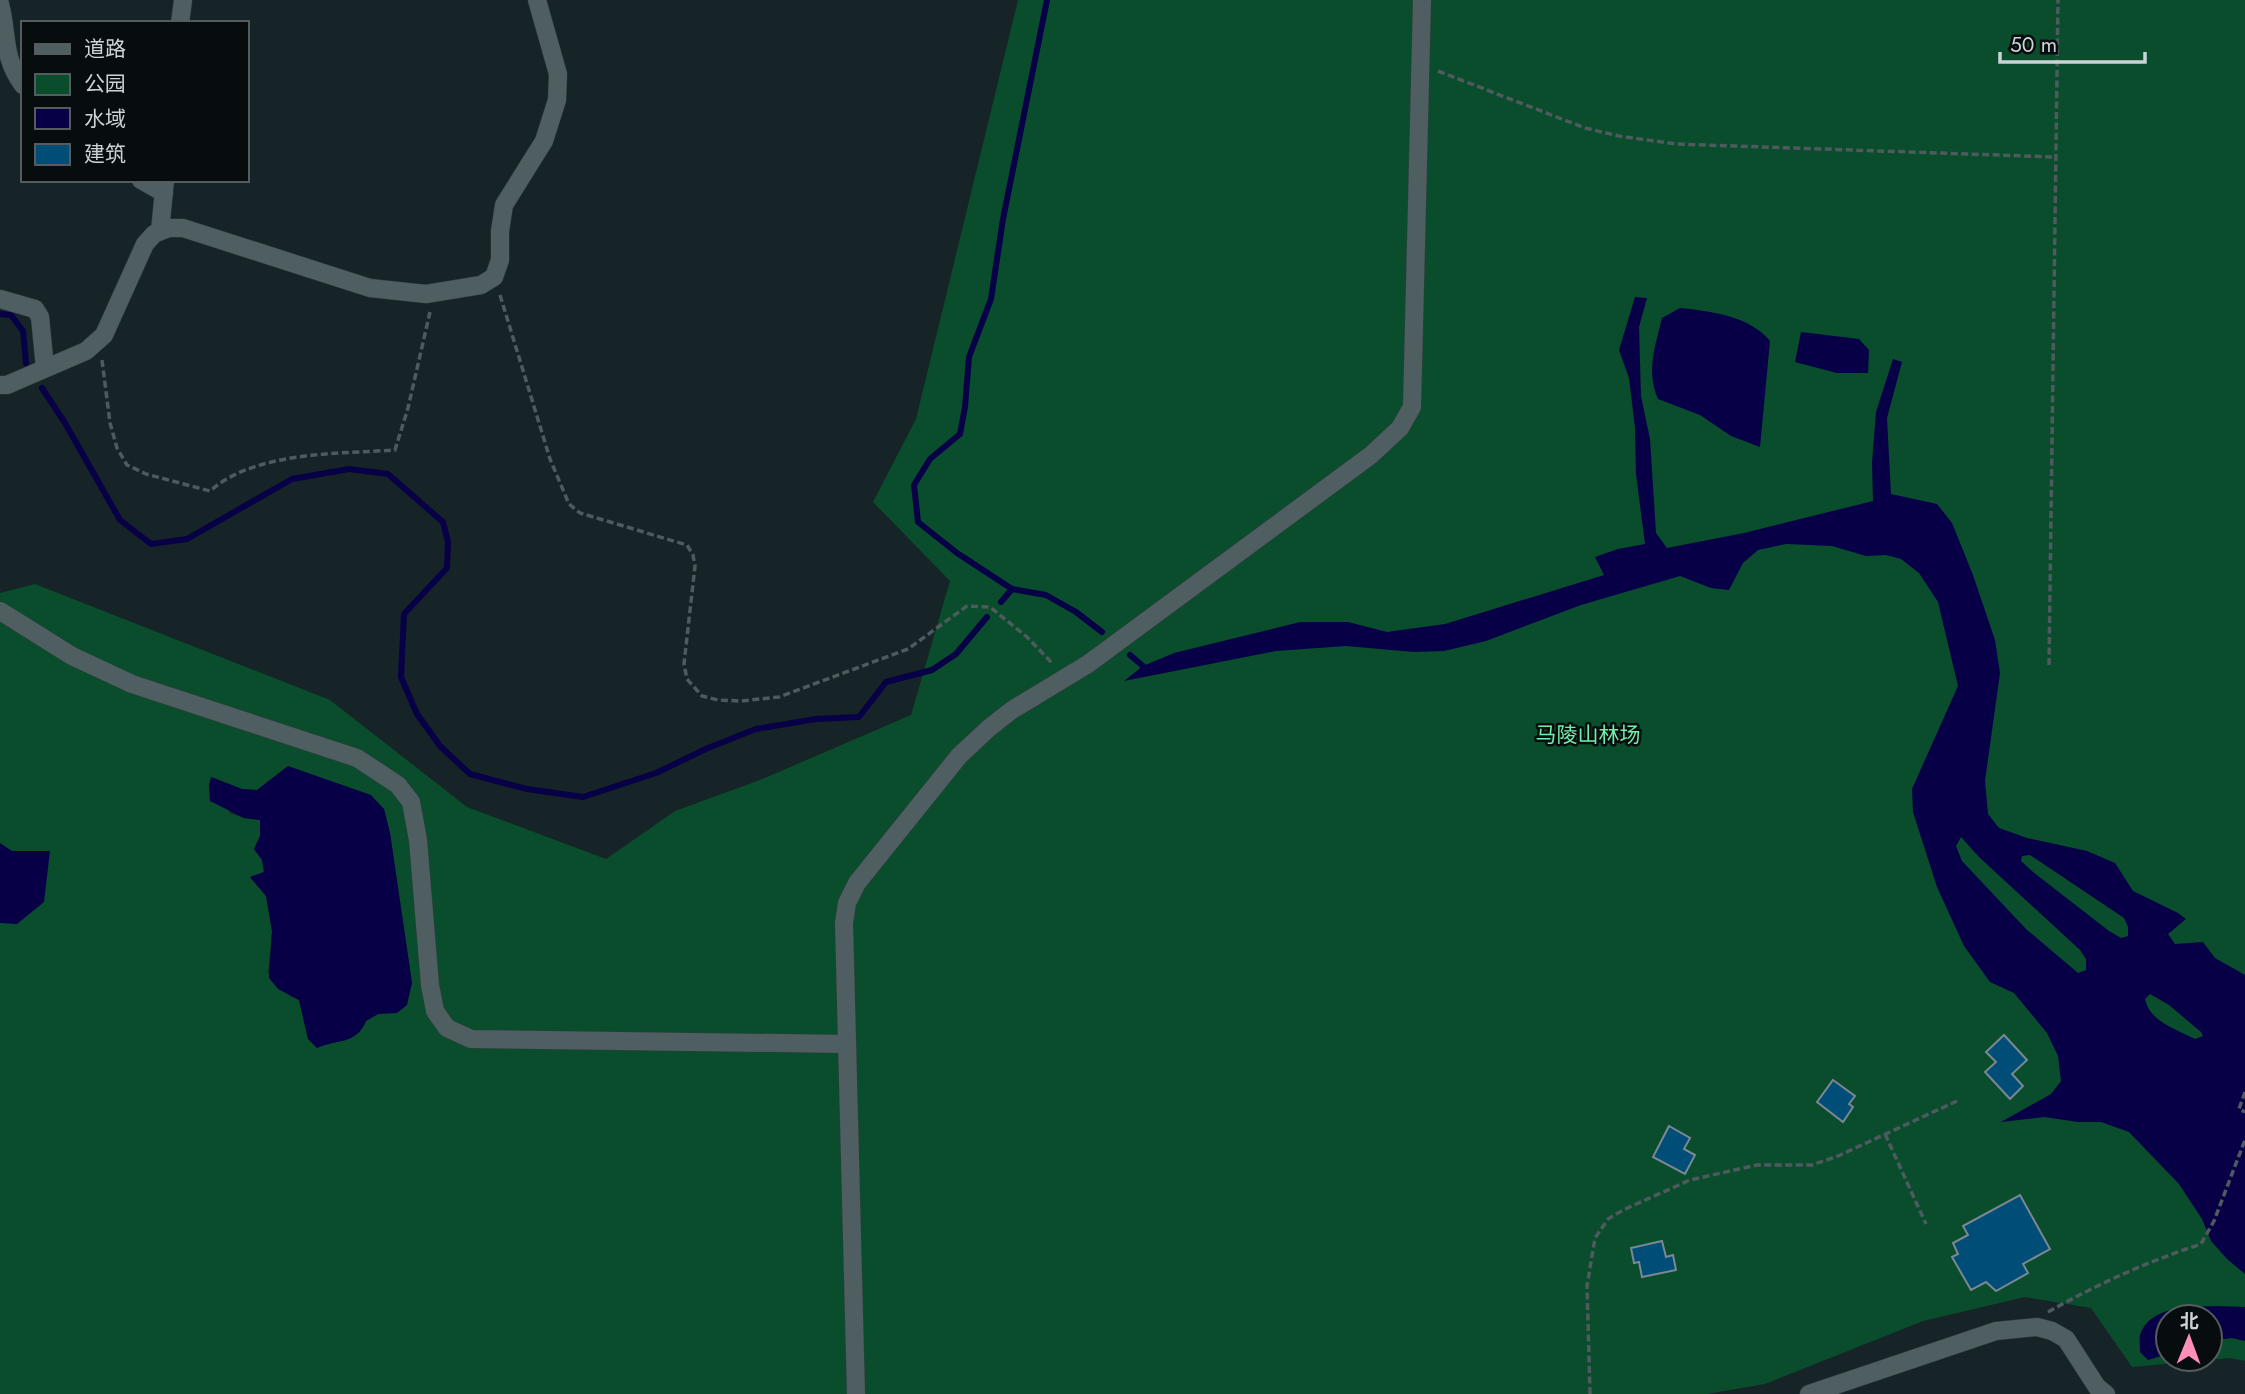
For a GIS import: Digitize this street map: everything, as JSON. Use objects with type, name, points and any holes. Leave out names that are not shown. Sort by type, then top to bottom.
[{"type":"street","points":[[180,21],[183,0]]},
{"type":"street","points":[[0,385],[7,385],[86,351],[104,335],[145,244],[153,234],[169,228],[183,228],[370,288],[395,292],[434,292],[481,285],[494,277],[500,260],[500,231],[505,205],[544,141],[558,100],[558,74],[537,0]]},
{"type":"street","points":[[856,1394],[844,923],[847,904],[857,883],[959,756],[1012,710],[1088,664],[1349,471],[1400,428],[1412,407],[1422,0]]},
{"type":"street","points":[[0,4],[10,64],[21,82]]},
{"type":"street","points":[[160,231],[165,186]]},
{"type":"street","points":[[0,299],[35,309],[40,317],[45,368]]},
{"type":"street","points":[[0,611],[72,656],[132,684],[357,758],[398,785],[411,802],[418,839],[430,985],[435,1011],[447,1028],[471,1039],[847,1044]]},
{"type":"street","points":[[1809,1394],[1996,1331],[2037,1327],[2053,1331],[2066,1339],[2097,1387],[2106,1394]]},
{"type":"path","points":[[2049,665],[2058,0]]},
{"type":"path","points":[[1420,64],[1584,128],[1665,143],[2056,157]]},
{"type":"path","points":[[494,277],[550,459],[569,504],[580,513],[687,545],[693,555],[695,566],[684,664],[687,679],[702,696],[741,701],[779,697],[824,682],[908,649],[967,606],[990,607],[1027,637],[1066,677]]},
{"type":"path","points":[[96,341],[104,366],[110,423],[117,448],[127,465],[146,474],[210,491],[221,482],[291,457],[395,450],[422,354],[434,292]]},
{"type":"path","points":[[2245,1092],[2239,1110],[2245,1112]]},
{"type":"path","points":[[1591,1394],[1587,1286],[1595,1238],[1608,1219],[1690,1180],[1757,1165],[1812,1165],[1838,1156],[1957,1101]]},
{"type":"path","points":[[1885,1134],[1926,1224]]},
{"type":"path","points":[[2018,1328],[2109,1279],[2147,1262],[2201,1244],[2214,1221],[2245,1140]]},
{"type":"green space","name":"马陵山林场","points":[[1018,0],[2245,0],[2245,1361],[2224,1359],[2224,1303],[2154,1303],[2154,1365],[2132,1367],[2091,1308],[2025,1297],[1923,1321],[1765,1384],[1707,1394],[0,1394],[0,593],[35,584],[330,700],[467,807],[606,859],[675,811],[760,780],[911,715],[950,581],[873,502],[916,419]],"holes":[[[288,766],[384,809],[390,833],[412,983],[378,1014],[366,1021],[357,1034],[317,1047],[308,1039],[299,1000],[290,996],[268,973],[272,931],[266,896],[250,877],[264,873],[262,860],[254,849],[260,836],[260,820],[230,813],[211,777],[242,789],[257,790]]]},
{"type":"water","points":[[1635,297],[1647,298],[1639,327],[1641,396],[1650,439],[1656,533],[1667,548],[1744,533],[1873,501],[1872,463],[1876,412],[1893,359],[1902,362],[1887,418],[1891,494],[1937,504],[1952,523],[1995,640],[2000,673],[1985,781],[1988,814],[1999,828],[2027,838],[2087,851],[2115,863],[2133,891],[2186,919],[2168,934],[2175,944],[2203,942],[2215,958],[2245,975],[2245,1274],[2211,1241],[2202,1219],[2179,1184],[2129,1132],[2101,1122],[2044,1117],[2001,1122],[2051,1094],[2061,1081],[2058,1056],[2047,1033],[2014,993],[1990,982],[1964,946],[1937,887],[1913,812],[1912,789],[1958,686],[1938,602],[1919,573],[1901,559],[1886,555],[1866,556],[1832,546],[1786,544],[1758,550],[1743,563],[1729,590],[1711,588],[1680,576],[1581,605],[1486,641],[1444,651],[1414,652],[1346,646],[1276,651],[1124,681],[1143,666],[1174,653],[1300,622],[1348,622],[1387,632],[1445,624],[1604,575],[1595,557],[1645,544],[1636,474],[1635,428],[1629,378],[1619,350]],"holes":[[[1961,837],[1979,857],[2080,950],[2086,959],[2086,970],[2078,973],[2026,929],[1962,861],[1956,846]],[[2030,855],[2124,918],[2128,936],[2121,938],[2109,931],[2033,872],[2021,861],[2022,856]],[[2150,994],[2169,1005],[2203,1036],[2195,1039],[2165,1024],[2152,1014],[2145,999]]]},
{"type":"water","points":[[1680,308],[1741,320],[1770,341],[1760,447],[1731,436],[1700,415],[1658,399],[1652,369],[1662,318]]},
{"type":"water","points":[[1801,332],[1859,339],[1869,350],[1868,373],[1837,373],[1795,362]]},
{"type":"water","points":[[288,766],[371,795],[384,809],[390,833],[412,983],[407,1005],[397,1013],[378,1014],[366,1021],[362,1029],[351,1038],[317,1048],[308,1039],[299,1000],[278,989],[269,978],[272,931],[266,896],[250,877],[264,872],[262,860],[254,849],[260,836],[260,820],[244,818],[210,801],[211,777],[242,789],[257,790]]},
{"type":"water","points":[[0,843],[12,851],[50,851],[44,902],[17,924],[0,923]]},
{"type":"water","points":[[2224,1306],[2245,1307],[2245,1341],[2224,1339]]},
{"type":"water","points":[[2153,1318],[2154,1358],[2148,1360],[2140,1352],[2140,1335],[2145,1325]]},
{"type":"building","points":[[2004,1035],[2027,1060],[2012,1074],[2023,1086],[2010,1099],[1985,1072],[1996,1062],[1986,1052]]},
{"type":"building","points":[[1833,1080],[1855,1096],[1849,1104],[1853,1107],[1843,1122],[1817,1102]]},
{"type":"building","points":[[1669,1126],[1690,1138],[1684,1149],[1695,1155],[1685,1174],[1653,1157]]},
{"type":"building","points":[[2020,1195],[2050,1249],[2023,1264],[2028,1273],[1996,1291],[1986,1282],[1971,1290],[1952,1257],[1958,1254],[1953,1243],[1968,1235],[1963,1226]]},
{"type":"building","points":[[1662,1241],[1666,1257],[1673,1255],[1676,1270],[1642,1277],[1639,1262],[1634,1263],[1631,1248]]},
{"type":"waterway","points":[[1012,589],[957,553],[918,522],[914,485],[930,459],[960,434],[969,357],[991,299],[1003,219],[1047,0]]},
{"type":"waterway","points":[[0,314],[11,315],[23,331],[26,363]]},
{"type":"waterway","points":[[42,388],[120,520],[151,544],[187,539],[292,479],[349,469],[388,474],[443,522],[448,542],[447,568],[404,614],[401,677],[417,714],[440,746],[470,774],[527,789],[583,797],[656,773],[756,729],[816,719],[859,717],[886,682],[932,670],[956,654],[987,617]]},
{"type":"waterway","points":[[1001,602],[1012,589],[1046,595],[1076,612],[1102,632]]},
{"type":"waterway","points":[[1130,655],[1143,666]]}]
